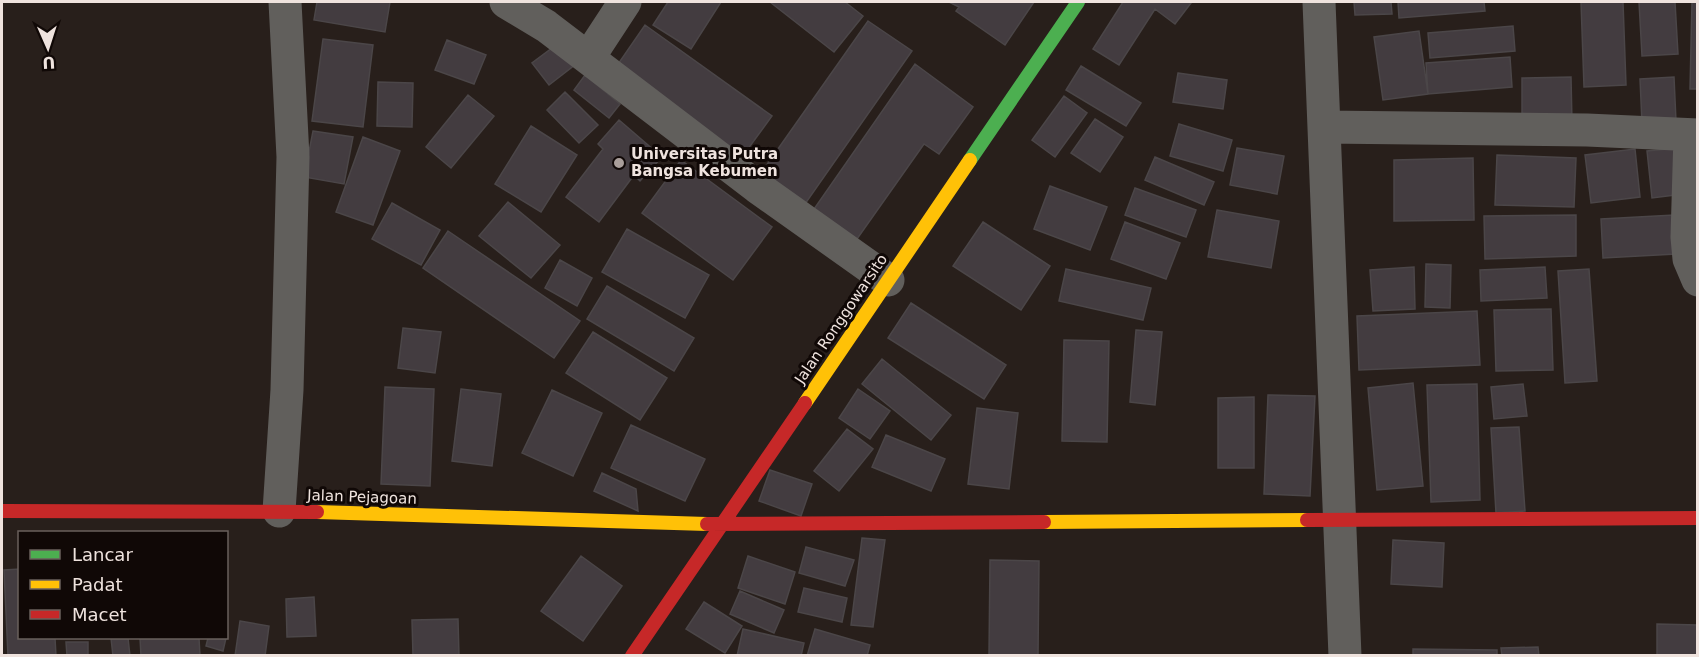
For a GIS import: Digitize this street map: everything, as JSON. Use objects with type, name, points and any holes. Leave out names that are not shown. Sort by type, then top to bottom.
[{"type":"street","points":[[279,511],[287,390],[293,157],[285,2]]},
{"type":"street","points":[[506,2],[589,57],[757,187],[888,280]]},
{"type":"street","points":[[589,57],[625,2]]},
{"type":"street","name":"Jalan Ronggowarsito","points":[[632,656],[1078,2]]},
{"type":"street","points":[[1319,2],[1345,656]]},
{"type":"street","points":[[1324,127],[1587,130],[1694,135],[1687,237],[1689,259],[1698,280]]},
{"type":"street","name":"Jalan Pejagoan","points":[[2,510],[279,511],[722,524],[1698,518]]},
{"type":"building","points":[[317,2],[390,2],[385,32],[314,20]]},
{"type":"building","points":[[668,2],[721,2],[691,49],[653,25]]},
{"type":"building","points":[[770,2],[845,2],[863,16],[834,52]]},
{"type":"building","points":[[949,2],[1034,2],[1005,45],[956,11],[959,7]]},
{"type":"building","points":[[1123,2],[1191,3],[1175,24],[1155,9],[1119,65],[1093,49]]},
{"type":"building","points":[[1354,2],[1391,2],[1392,14],[1355,15]]},
{"type":"building","points":[[1398,2],[1484,2],[1485,11],[1399,18]]},
{"type":"building","points":[[1581,2],[1623,2],[1626,85],[1584,87]]},
{"type":"building","points":[[1639,2],[1675,2],[1678,54],[1642,56]]},
{"type":"building","points":[[1692,2],[1698,2],[1698,89],[1690,89]]},
{"type":"building","points":[[868,21],[912,51],[805,204],[761,173]]},
{"type":"building","points":[[645,25],[772,116],[742,157],[616,67]]},
{"type":"building","points":[[1513,26],[1515,51],[1430,58],[1428,33]]},
{"type":"building","points":[[1419,31],[1428,94],[1383,100],[1374,37]]},
{"type":"building","points":[[323,39],[373,45],[363,127],[312,121]]},
{"type":"building","points":[[447,40],[486,55],[474,84],[435,70]]},
{"type":"building","points":[[560,42],[576,64],[549,85],[532,63]]},
{"type":"building","points":[[1510,57],[1512,87],[1428,94],[1426,63]]},
{"type":"building","points":[[915,64],[973,107],[939,154],[924,144],[857,239],[814,209]]},
{"type":"building","points":[[1081,66],[1141,103],[1126,126],[1066,90]]},
{"type":"building","points":[[1178,73],[1227,80],[1223,109],[1173,102]]},
{"type":"building","points":[[585,75],[620,104],[609,118],[574,90]]},
{"type":"building","points":[[1571,77],[1572,122],[1522,122],[1522,78]]},
{"type":"building","points":[[1674,77],[1676,121],[1642,123],[1640,79]]},
{"type":"building","points":[[378,82],[413,83],[412,127],[377,126]]},
{"type":"building","points":[[565,92],[598,125],[579,143],[547,110]]},
{"type":"building","points":[[468,95],[494,116],[451,168],[426,147]]},
{"type":"building","points":[[1064,96],[1087,113],[1055,157],[1032,140]]},
{"type":"building","points":[[1095,119],[1123,137],[1100,172],[1071,153]]},
{"type":"building","points":[[619,120],[662,157],[640,181],[634,175],[599,222],[566,197],[603,149],[598,144]]},
{"type":"building","points":[[1179,124],[1232,140],[1223,171],[1170,156]]},
{"type":"building","points":[[531,126],[577,155],[541,212],[495,184]]},
{"type":"building","points":[[313,131],[353,137],[344,184],[304,177]]},
{"type":"building","points":[[363,137],[400,151],[373,225],[336,212]]},
{"type":"building","points":[[1237,148],[1284,156],[1277,194],[1230,185]]},
{"type":"building","points":[[1678,148],[1683,194],[1652,198],[1647,151]]},
{"type":"building","points":[[1635,149],[1640,197],[1591,203],[1585,155]]},
{"type":"building","points":[[1497,155],[1576,158],[1574,207],[1495,205]]},
{"type":"building","points":[[1155,157],[1214,182],[1204,205],[1145,180]]},
{"type":"building","points":[[1473,158],[1474,220],[1394,221],[1394,160]]},
{"type":"building","points":[[681,160],[772,227],[733,280],[642,213]]},
{"type":"building","points":[[1050,186],[1107,207],[1090,250],[1034,229]]},
{"type":"building","points":[[1135,188],[1196,210],[1186,237],[1125,215]]},
{"type":"building","points":[[508,202],[560,245],[531,278],[479,236]]},
{"type":"building","points":[[392,203],[440,230],[421,265],[372,239]]},
{"type":"building","points":[[1217,210],[1279,221],[1271,268],[1208,257]]},
{"type":"building","points":[[1576,215],[1576,256],[1485,259],[1484,216]]},
{"type":"building","points":[[1674,215],[1676,254],[1603,258],[1601,219]]},
{"type":"building","points":[[983,222],[1050,266],[1021,310],[953,266]]},
{"type":"building","points":[[1125,222],[1180,243],[1166,279],[1111,259]]},
{"type":"building","points":[[627,229],[709,275],[685,318],[602,272]]},
{"type":"building","points":[[448,231],[580,321],[554,358],[423,268]]},
{"type":"building","points":[[560,260],[592,278],[577,306],[545,288]]},
{"type":"building","points":[[1426,264],[1451,265],[1450,308],[1425,307]]},
{"type":"building","points":[[1414,267],[1415,309],[1373,311],[1370,270]]},
{"type":"building","points":[[1545,267],[1547,298],[1481,301],[1480,270]]},
{"type":"building","points":[[1066,269],[1151,288],[1143,320],[1059,301]]},
{"type":"building","points":[[1589,269],[1597,381],[1565,383],[1558,271]]},
{"type":"building","points":[[607,286],[694,338],[674,371],[587,319]]},
{"type":"building","points":[[911,303],[1006,365],[984,399],[888,338]]},
{"type":"building","points":[[1551,309],[1553,370],[1496,371],[1494,310]]},
{"type":"building","points":[[1477,311],[1480,365],[1359,370],[1357,316]]},
{"type":"building","points":[[403,328],[441,332],[435,373],[398,368]]},
{"type":"building","points":[[1136,330],[1162,332],[1155,405],[1130,402]]},
{"type":"building","points":[[593,332],[667,378],[640,420],[566,373]]},
{"type":"building","points":[[1064,340],[1109,341],[1107,442],[1062,441]]},
{"type":"building","points":[[882,359],[951,415],[931,440],[862,384]]},
{"type":"building","points":[[1413,383],[1423,486],[1377,490],[1368,388]]},
{"type":"building","points":[[1477,384],[1480,500],[1431,502],[1427,385]]},
{"type":"building","points":[[1523,384],[1527,416],[1494,419],[1491,387]]},
{"type":"building","points":[[385,387],[434,389],[430,486],[381,484]]},
{"type":"building","points":[[461,389],[501,394],[492,466],[452,461]]},
{"type":"building","points":[[858,389],[890,411],[870,439],[839,418]]},
{"type":"building","points":[[552,390],[602,413],[573,476],[522,453]]},
{"type":"building","points":[[1268,395],[1315,396],[1310,496],[1264,494]]},
{"type":"building","points":[[1254,397],[1254,468],[1218,468],[1218,398]]},
{"type":"building","points":[[977,408],[1018,413],[1009,489],[968,484]]},
{"type":"building","points":[[631,425],[705,459],[685,501],[611,468]]},
{"type":"building","points":[[1519,427],[1525,511],[1496,513],[1491,428]]},
{"type":"building","points":[[847,429],[873,449],[839,491],[814,471]]},
{"type":"building","points":[[886,435],[945,459],[931,491],[872,467]]},
{"type":"building","points":[[770,470],[812,484],[801,516],[759,501]]},
{"type":"building","points":[[602,473],[636,489],[638,511],[594,491]]},
{"type":"building","points":[[862,538],[885,540],[873,627],[851,625]]},
{"type":"building","points":[[1393,540],[1444,543],[1442,587],[1391,584]]},
{"type":"building","points":[[806,547],[854,560],[845,586],[799,573]]},
{"type":"building","points":[[581,556],[622,586],[583,641],[541,611]]},
{"type":"building","points":[[748,556],[795,572],[785,604],[738,588]]},
{"type":"building","points":[[990,560],[1039,561],[1038,656],[989,656]]},
{"type":"building","points":[[18,569],[18,639],[55,639],[56,656],[8,656],[4,570]]},
{"type":"building","points":[[804,588],[847,598],[842,622],[798,612]]},
{"type":"building","points":[[740,591],[784,610],[774,633],[730,614]]},
{"type":"building","points":[[314,597],[316,636],[287,637],[286,599]]},
{"type":"building","points":[[704,602],[742,626],[725,653],[686,629]]},
{"type":"building","points":[[458,619],[459,656],[413,656],[412,620]]},
{"type":"building","points":[[240,621],[269,626],[265,656],[235,656]]},
{"type":"building","points":[[1657,624],[1698,625],[1698,656],[1657,656]]},
{"type":"building","points":[[743,629],[804,643],[801,656],[737,656]]},
{"type":"building","points":[[815,629],[870,645],[867,656],[807,656]]},
{"type":"building","points":[[111,639],[128,639],[130,656],[113,656]]},
{"type":"building","points":[[140,639],[199,639],[200,656],[141,656]]},
{"type":"building","points":[[208,639],[226,639],[223,651],[206,646]]},
{"type":"building","points":[[66,642],[88,642],[88,656],[67,656]]},
{"type":"building","points":[[1538,647],[1539,656],[1502,656],[1501,648]]},
{"type":"building","points":[[1413,649],[1497,650],[1497,656],[1413,656]]},
{"type":"traffic: fast","points":[[970,160],[1078,2]]},
{"type":"traffic: slow","points":[[805,403],[970,160]]},
{"type":"traffic: slow","points":[[317,512],[707,524]]},
{"type":"traffic: slow","points":[[1044,522],[1307,520]]},
{"type":"traffic: jam","points":[[632,656],[805,403]]},
{"type":"traffic: jam","points":[[2,511],[317,512]]},
{"type":"traffic: jam","points":[[1307,520],[1698,518]]},
{"type":"traffic: jam","points":[[707,524],[1044,522]]},
{"type":"place","name":"Universitas Putra Bangsa Kebumen","points":[[619,163]]}]
